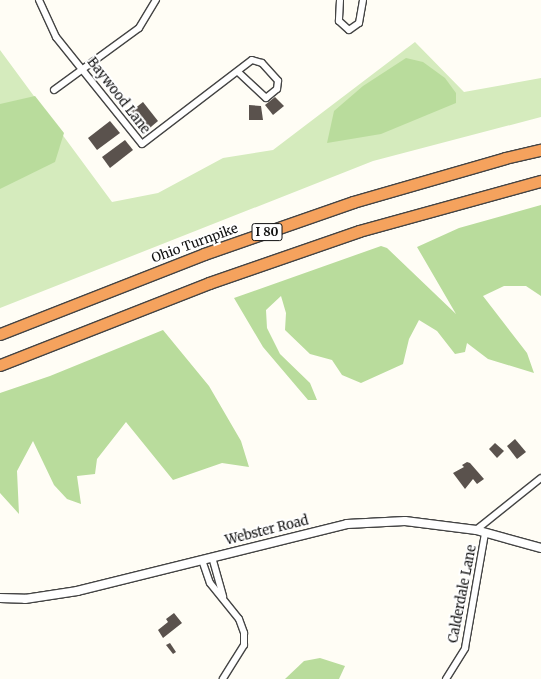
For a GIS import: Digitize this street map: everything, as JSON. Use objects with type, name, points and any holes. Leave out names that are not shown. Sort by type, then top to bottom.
[{"type":"highway","name":"Ohio Turnpike","points":[[0,334],[204,254],[353,202],[505,158],[541,150]]},
{"type":"highway","name":"I 80","points":[[0,365],[208,283],[359,230],[541,181]]},
{"type":"street","name":"Baywood Lane","points":[[39,0],[56,37],[142,144],[252,60],[262,63],[278,82],[277,89],[266,98],[238,72]]},
{"type":"street","points":[[54,90],[84,70],[139,28],[156,0]]},
{"type":"street","points":[[340,0],[339,21],[349,30],[359,22],[363,0]]},
{"type":"street","points":[[476,530],[541,478]]},
{"type":"street","name":"Webster Road","points":[[0,598],[25,599],[77,591],[347,524],[405,521],[476,530],[541,548]]},
{"type":"street","name":"Calderdale Lane","points":[[446,679],[465,648],[485,533]]},
{"type":"street","points":[[212,557],[224,600]]},
{"type":"street","points":[[202,560],[210,583],[239,619],[244,633],[244,645],[223,679]]},
{"type":"green space","points":[[415,42],[464,92],[541,78],[541,117],[373,161],[0,308],[0,50],[112,202],[158,193],[223,158],[273,150]]},
{"type":"green space","points":[[406,58],[423,62],[445,78],[456,93],[456,103],[381,134],[327,143],[334,111],[363,86]]},
{"type":"green space","points":[[35,96],[64,133],[55,162],[0,189],[0,104]]},
{"type":"green space","points":[[541,205],[541,296],[526,286],[504,286],[483,296],[527,353],[534,373],[488,359],[467,343],[465,352],[455,354],[437,331],[419,320],[409,339],[403,364],[361,383],[342,375],[332,360],[310,354],[285,330],[286,313],[281,296],[266,310],[267,328],[280,354],[310,383],[317,400],[308,400],[263,347],[234,298],[381,246],[387,248],[456,314],[417,247],[459,228]]},
{"type":"green space","points":[[163,330],[209,386],[241,441],[249,467],[222,463],[173,480],[126,422],[97,459],[95,474],[77,476],[81,504],[67,499],[54,485],[33,441],[17,471],[19,514],[0,493],[0,393],[50,376]]},
{"type":"green space","points":[[320,658],[345,666],[339,679],[285,679],[304,661]]},
{"type":"building","points":[[275,97],[284,106],[273,115],[265,105]]},
{"type":"building","points":[[143,102],[158,121],[145,132],[129,113]]},
{"type":"building","points":[[249,105],[261,106],[263,120],[249,120]]},
{"type":"building","points":[[110,121],[120,133],[97,150],[88,138]]},
{"type":"building","points":[[125,140],[133,150],[110,168],[102,157]]},
{"type":"building","points":[[515,439],[526,452],[517,459],[507,446]]},
{"type":"building","points":[[495,443],[504,451],[497,458],[489,449]]},
{"type":"building","points":[[467,462],[470,463],[484,479],[477,484],[473,479],[465,489],[453,473],[464,467],[462,465]]},
{"type":"building","points":[[174,613],[182,623],[163,638],[158,630],[168,622],[166,619]]},
{"type":"building","points":[[170,643],[176,652],[173,654],[166,645]]}]
